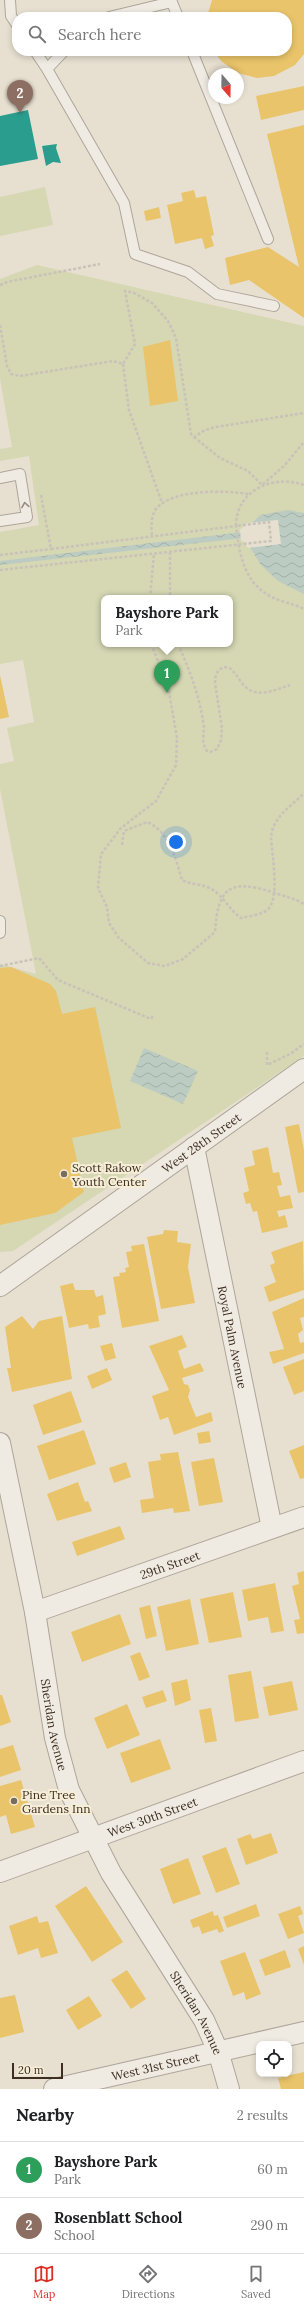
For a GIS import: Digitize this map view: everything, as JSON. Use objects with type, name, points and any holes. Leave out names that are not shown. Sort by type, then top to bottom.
[{"type":"street","name":"West 28th Street","points":[[0,1286],[304,1069]]},
{"type":"street","name":"Royal Palm Avenue","points":[[194,1147],[272,1528]]},
{"type":"street","name":"Sheridan Avenue","points":[[0,1443],[35,1612],[55,1738],[69,1790],[111,1873],[204,2020],[218,2051],[229,2089]]},
{"type":"street","name":"29th Street","points":[[35,1612],[304,1517]]},
{"type":"street","name":"West 30th Street","points":[[0,1872],[304,1761]]},
{"type":"street","name":"West 31st Street","points":[[54,2089],[304,2032]]},
{"type":"lane","points":[[10,0],[12,18]]},
{"type":"lane","points":[[128,12],[171,1],[176,12]]},
{"type":"lane","points":[[38,56],[124,203],[135,254],[188,272],[217,294],[274,306]]},
{"type":"lane","points":[[47,69],[59,56]]},
{"type":"lane","points":[[194,56],[268,239]]},
{"type":"lane","points":[[0,478],[20,474],[27,517],[0,521]]},
{"type":"lane","points":[[0,921],[0,933]]},
{"type":"path","points":[[0,286],[7,282],[100,264]]},
{"type":"path","points":[[162,503],[129,410],[123,364],[135,344],[125,291],[134,293],[152,303],[168,321],[176,338],[191,434],[220,458],[248,471],[262,485]]},
{"type":"path","points":[[0,325],[7,366],[11,374],[20,376],[112,361],[123,364]]},
{"type":"path","points":[[194,437],[205,430],[216,427],[304,413]]},
{"type":"path","points":[[304,442],[284,466],[262,485],[248,494],[238,511],[236,526],[238,545],[246,571],[260,589],[274,598],[304,609]]},
{"type":"path","points":[[262,485],[281,481],[304,486]]},
{"type":"path","points":[[152,535],[152,517],[162,503],[173,498],[206,492],[222,491],[248,494]]},
{"type":"path","points":[[41,495],[51,549]]},
{"type":"path","points":[[0,555],[152,535],[269,522],[271,541],[0,570]]},
{"type":"path","points":[[170,552],[170,595]]},
{"type":"path","points":[[150,595],[154,554]]},
{"type":"path","points":[[152,647],[168,686],[178,738],[176,765],[156,801],[121,828],[101,854],[98,888],[107,907],[109,923],[119,938],[148,963],[165,966],[183,959],[215,932],[218,903],[225,893],[238,886],[248,886],[289,896],[304,904]]},
{"type":"path","points":[[179,647],[194,680],[203,720],[203,744],[207,751],[210,752],[217,748],[222,734],[215,683],[215,675],[220,669],[224,667],[232,669],[246,688],[256,693],[268,692],[290,685]]},
{"type":"path","points":[[122,845],[124,831],[147,822],[155,826],[173,851],[182,880],[189,884],[203,884],[218,893],[232,912],[242,918],[267,910],[272,905],[274,893],[270,838],[272,829],[282,814],[304,793]]},
{"type":"path","points":[[0,966],[40,958],[58,980],[151,1019],[153,1016]]},
{"type":"path","points":[[268,1052],[267,1065],[290,1054],[304,1044]]},
{"type":"green space","points":[[45,187],[53,225],[0,236],[0,197]]},
{"type":"green space","points":[[37,265],[304,326],[304,1056],[13,1251],[0,1252],[0,964],[36,974],[0,789],[0,764],[14,761],[7,728],[34,722],[23,660],[0,664],[0,532],[39,525],[29,456],[0,461],[0,449],[12,447],[0,379],[0,279]]},
{"type":"water","points":[[288,510],[304,513],[304,594],[278,581],[261,565],[244,538],[0,565],[0,561],[243,532],[260,515]]},
{"type":"water","points":[[144,1048],[198,1071],[183,1104],[130,1081]]},
{"type":"pier","points":[[278,520],[281,544],[248,548],[243,541],[241,541],[240,530],[247,523]]},
{"type":"building: Homes","points":[[212,0],[304,0],[304,54],[295,65],[274,76],[257,78],[244,75],[244,68],[231,68],[221,61],[218,56],[292,56],[292,12],[208,12]]},
{"type":"building: Homes","points":[[304,86],[304,110],[261,120],[256,96]]},
{"type":"building: Homes","points":[[304,125],[304,318],[249,280],[230,285],[225,258],[268,247],[299,267],[267,134]]},
{"type":"building: Homes","points":[[194,190],[196,198],[206,196],[214,235],[211,236],[214,246],[205,249],[202,238],[175,244],[167,205],[183,201],[181,193]]},
{"type":"building: Homes","points":[[159,207],[161,218],[146,221],[144,211]]},
{"type":"building: Homes","points":[[170,340],[178,401],[150,406],[143,347]]},
{"type":"building: Homes","points":[[0,675],[9,717],[0,719]]},
{"type":"building: Homes","name":"Scott Rakow Youth Center","points":[[11,967],[50,984],[56,991],[62,1014],[95,1007],[121,1128],[72,1138],[84,1192],[55,1213],[0,1225],[0,968]]},
{"type":"building: Homes","points":[[299,1124],[304,1150],[304,1192],[298,1193],[285,1127]]},
{"type":"building: Homes","points":[[268,1147],[273,1173],[279,1172],[282,1185],[277,1186],[280,1197],[290,1195],[293,1208],[277,1211],[279,1217],[285,1215],[288,1227],[262,1233],[257,1211],[253,1212],[250,1203],[246,1204],[243,1193],[249,1191],[244,1168],[255,1165],[252,1151]]},
{"type":"building: Homes","points":[[164,1230],[178,1231],[177,1242],[191,1244],[188,1267],[195,1303],[161,1309],[147,1237],[163,1234]]},
{"type":"building: Homes","points":[[303,1241],[304,1290],[269,1302],[264,1287],[276,1282],[270,1265],[275,1263],[271,1252]]},
{"type":"building: Homes","points":[[144,1244],[159,1321],[122,1328],[113,1277],[120,1276],[119,1273],[126,1272],[125,1268],[129,1267],[126,1252],[132,1251],[131,1246]]},
{"type":"building: Homes","points":[[73,1283],[75,1290],[94,1290],[96,1297],[103,1295],[106,1314],[98,1316],[100,1327],[89,1329],[88,1324],[69,1328],[60,1286]]},
{"type":"building: Homes","points":[[304,1298],[304,1317],[300,1318],[303,1330],[298,1334],[300,1343],[304,1342],[304,1353],[273,1364],[269,1352],[284,1349],[272,1312]]},
{"type":"building: Homes","points":[[22,1316],[33,1329],[39,1321],[62,1316],[72,1379],[12,1392],[7,1368],[11,1368],[5,1327]]},
{"type":"building: Homes","points":[[182,1335],[187,1347],[178,1351],[184,1369],[200,1363],[204,1371],[182,1378],[184,1384],[188,1385],[190,1390],[188,1397],[196,1417],[211,1412],[213,1421],[174,1435],[168,1417],[160,1420],[152,1396],[169,1390],[149,1346]]},
{"type":"building: Homes","points":[[112,1343],[116,1358],[105,1361],[100,1346]]},
{"type":"building: Homes","points":[[304,1359],[304,1391],[294,1395],[283,1367]]},
{"type":"building: Homes","points":[[107,1368],[112,1380],[92,1389],[87,1376]]},
{"type":"building: Homes","points":[[71,1391],[82,1422],[43,1435],[33,1405]]},
{"type":"building: Homes","points":[[84,1430],[96,1464],[49,1480],[37,1446]]},
{"type":"building: Homes","points":[[209,1431],[211,1442],[199,1444],[197,1433]]},
{"type":"building: Homes","points":[[304,1445],[304,1478],[300,1479],[289,1451]]},
{"type":"building: Homes","points":[[178,1452],[190,1511],[174,1513],[173,1508],[142,1513],[140,1500],[154,1498],[148,1462],[161,1460],[160,1454]]},
{"type":"building: Homes","points":[[214,1458],[223,1502],[199,1506],[191,1462]]},
{"type":"building: Homes","points":[[126,1462],[131,1477],[114,1483],[109,1468]]},
{"type":"building: Homes","points":[[78,1482],[85,1502],[88,1501],[92,1511],[57,1521],[47,1494]]},
{"type":"building: Homes","points":[[120,1526],[125,1539],[77,1556],[72,1542]]},
{"type":"building: Homes","points":[[304,1571],[304,1633],[297,1634],[294,1620],[300,1619],[292,1586],[299,1584],[297,1573]]},
{"type":"building: Homes","points":[[275,1583],[284,1631],[271,1633],[268,1617],[248,1621],[242,1590]]},
{"type":"building: Homes","points":[[233,1592],[242,1637],[209,1643],[200,1599]]},
{"type":"building: Homes","points":[[190,1599],[199,1644],[166,1651],[157,1607]]},
{"type":"building: Homes","points":[[150,1605],[157,1636],[146,1639],[139,1608]]},
{"type":"building: Homes","points":[[120,1614],[131,1644],[82,1662],[71,1632]]},
{"type":"building: Homes","points":[[140,1652],[150,1677],[139,1681],[130,1656]]},
{"type":"building: Homes","points":[[251,1671],[259,1718],[235,1722],[228,1675]]},
{"type":"building: Homes","points":[[187,1679],[191,1700],[175,1706],[171,1683]]},
{"type":"building: Homes","points":[[292,1681],[298,1710],[269,1716],[263,1687]]},
{"type":"building: Homes","points":[[163,1690],[167,1701],[146,1708],[142,1697]]},
{"type":"building: Homes","points":[[0,1695],[2,1695],[11,1722],[0,1726]]},
{"type":"building: Homes","points":[[127,1704],[140,1735],[107,1749],[94,1718]]},
{"type":"building: Homes","points":[[211,1708],[217,1741],[205,1743],[199,1710]]},
{"type":"building: Homes","points":[[160,1739],[171,1769],[131,1783],[120,1753]]},
{"type":"building: Homes","points":[[13,1745],[21,1770],[0,1777],[0,1749]]},
{"type":"building: Homes","name":"Pine Tree Gardens Inn","points":[[21,1780],[35,1827],[11,1834],[6,1815],[0,1817],[0,1786]]},
{"type":"building: Homes","points":[[271,1833],[278,1853],[246,1865],[237,1839],[250,1834],[253,1839]]},
{"type":"building: Homes","points":[[226,1847],[240,1884],[216,1893],[202,1856]]},
{"type":"building: Homes","points":[[188,1858],[201,1894],[173,1904],[160,1869]]},
{"type":"building: Homes","points":[[86,1886],[123,1942],[92,1962],[55,1906]]},
{"type":"building: Homes","points":[[256,1904],[260,1916],[227,1928],[223,1917]]},
{"type":"building: Homes","points":[[300,1906],[303,1914],[298,1916],[304,1933],[288,1939],[278,1914]]},
{"type":"building: Homes","points":[[213,1911],[214,1916],[218,1915],[224,1931],[219,1933],[217,1929],[202,1934],[199,1926],[193,1928],[190,1920]]},
{"type":"building: Homes","points":[[37,1916],[39,1923],[48,1921],[58,1953],[41,1958],[38,1948],[18,1955],[9,1926]]},
{"type":"building: Homes","points":[[304,1946],[304,1965],[298,1949]]},
{"type":"building: Homes","points":[[285,1950],[291,1967],[265,1976],[259,1960]]},
{"type":"building: Homes","points":[[245,1952],[261,1994],[246,2000],[244,1992],[233,1996],[220,1961]]},
{"type":"building: Homes","points":[[127,1970],[146,1999],[131,2009],[111,1980]]},
{"type":"building: Homes","points":[[15,1995],[24,2032],[0,2038],[0,1998]]},
{"type":"building: Homes","points":[[89,1996],[102,2016],[78,2030],[66,2010]]},
{"type":"building: Homes","points":[[304,2072],[304,2089],[281,2089],[278,2078],[292,2077],[292,2075]]},
{"type":"building: Schools","points":[[28,110],[38,159],[0,166],[0,116]]},
{"type":"building: Schools","points":[[57,144],[56,148],[61,163],[53,162],[46,166],[42,146]]},
{"type":"place","name":"Rosenblatt School","points":[[20,113]]},
{"type":"place","name":"Bayshore Park","points":[[167,693]]},
{"type":"place","name":"Scott Rakow Youth Center","points":[[64,1174]]},
{"type":"place","name":"Pine Tree Gardens Inn","points":[[14,1801]]}]
